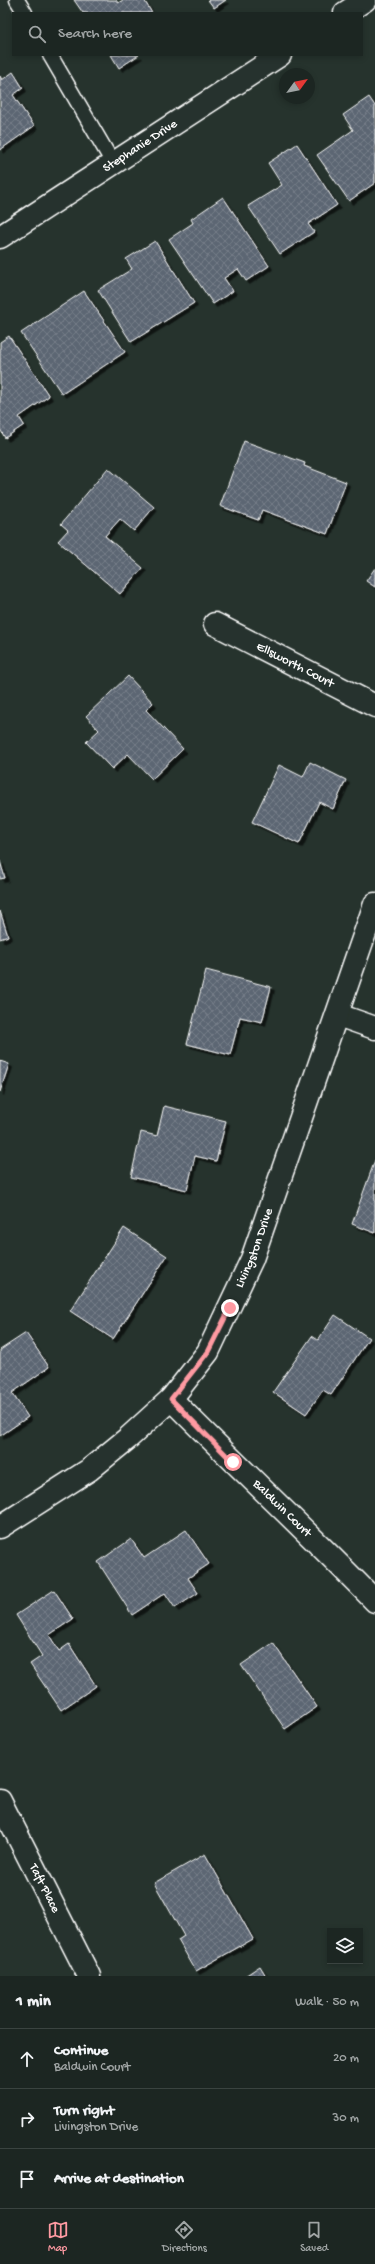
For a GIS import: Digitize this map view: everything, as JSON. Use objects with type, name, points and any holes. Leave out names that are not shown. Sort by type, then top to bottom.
[{"type":"street","points":[[347,12],[365,0]]},
{"type":"street","name":"Stephanie Drive","points":[[0,236],[278,56]]},
{"type":"street","name":"Ellsworth Court","points":[[215,624],[375,706]]},
{"type":"street","name":"Livingston Drive","points":[[0,1528],[89,1470],[127,1439],[171,1399],[208,1352],[252,1259],[375,904]]},
{"type":"street","points":[[338,1014],[375,1028]]},
{"type":"street","name":"Baldwin Court","points":[[171,1399],[233,1462],[314,1538],[375,1601]]},
{"type":"street","name":"Taft Place","points":[[0,1801],[89,1976]]},
{"type":"lane","points":[[17,0],[24,12]]},
{"type":"lane","points":[[51,56],[114,163]]},
{"type":"building","points":[[74,0],[116,0],[118,3],[123,0],[144,0],[151,12],[82,12]]},
{"type":"building","points":[[208,0],[226,0],[214,8]]},
{"type":"building","points":[[112,56],[137,56],[119,68]]},
{"type":"building","points":[[13,72],[23,88],[13,95],[34,126],[0,150],[0,76],[2,80]]},
{"type":"building","points":[[369,97],[375,106],[375,183],[349,201],[317,155],[353,130],[343,115]]},
{"type":"building","points":[[297,144],[337,205],[308,224],[314,232],[280,254],[248,206],[282,185],[268,163]]},
{"type":"building","points":[[223,197],[269,266],[246,281],[238,269],[224,278],[233,291],[213,304],[169,239],[193,223],[191,219]]},
{"type":"building","points":[[155,241],[194,303],[131,342],[98,290],[132,269],[126,259]]},
{"type":"building","points":[[84,291],[125,352],[62,394],[21,333]]},
{"type":"building","points":[[9,336],[49,396],[19,417],[24,425],[5,438],[0,429],[0,342]]},
{"type":"building","points":[[244,441],[305,463],[304,466],[346,482],[327,534],[262,510],[258,520],[220,506]]},
{"type":"building","points":[[108,468],[154,507],[134,531],[120,519],[105,536],[143,568],[120,594],[58,541],[68,530],[61,524]]},
{"type":"building","points":[[375,568],[375,587],[366,581]]},
{"type":"building","points":[[128,676],[153,703],[146,710],[183,749],[152,779],[128,754],[112,769],[86,742],[99,730],[86,716]]},
{"type":"building","points":[[310,762],[346,780],[333,809],[319,802],[299,844],[252,822],[279,765],[303,777]]},
{"type":"building","points":[[0,861],[5,878],[0,879]]},
{"type":"building","points":[[0,911],[8,936],[0,939]]},
{"type":"building","points":[[206,970],[271,987],[262,1022],[240,1017],[230,1055],[187,1044]]},
{"type":"building","points":[[0,1061],[9,1064],[0,1092]]},
{"type":"building","points":[[164,1106],[226,1121],[216,1161],[195,1156],[187,1190],[131,1177],[141,1132],[157,1136]]},
{"type":"building","points":[[375,1160],[375,1233],[352,1224]]},
{"type":"building","points":[[124,1228],[167,1256],[113,1339],[70,1311]]},
{"type":"building","points":[[335,1315],[369,1338],[331,1395],[323,1390],[306,1414],[273,1392],[312,1336],[318,1340]]},
{"type":"building","points":[[26,1333],[49,1367],[12,1393],[28,1417],[0,1436],[0,1350]]},
{"type":"building","points":[[186,1530],[209,1564],[188,1578],[198,1593],[175,1608],[165,1593],[132,1615],[98,1562],[131,1539],[144,1558]]},
{"type":"building","points":[[54,1590],[73,1619],[49,1635],[59,1651],[69,1644],[96,1686],[61,1710],[30,1664],[42,1656],[16,1615]]},
{"type":"building","points":[[273,1643],[317,1707],[285,1729],[241,1665]]},
{"type":"building","points":[[205,1854],[253,1939],[196,1971],[178,1940],[184,1936],[154,1883]]},
{"type":"building","points":[[260,1966],[266,1976],[245,1976]]},
{"type":"route","points":[[230,1308],[208,1352],[171,1399],[233,1462]]}]
